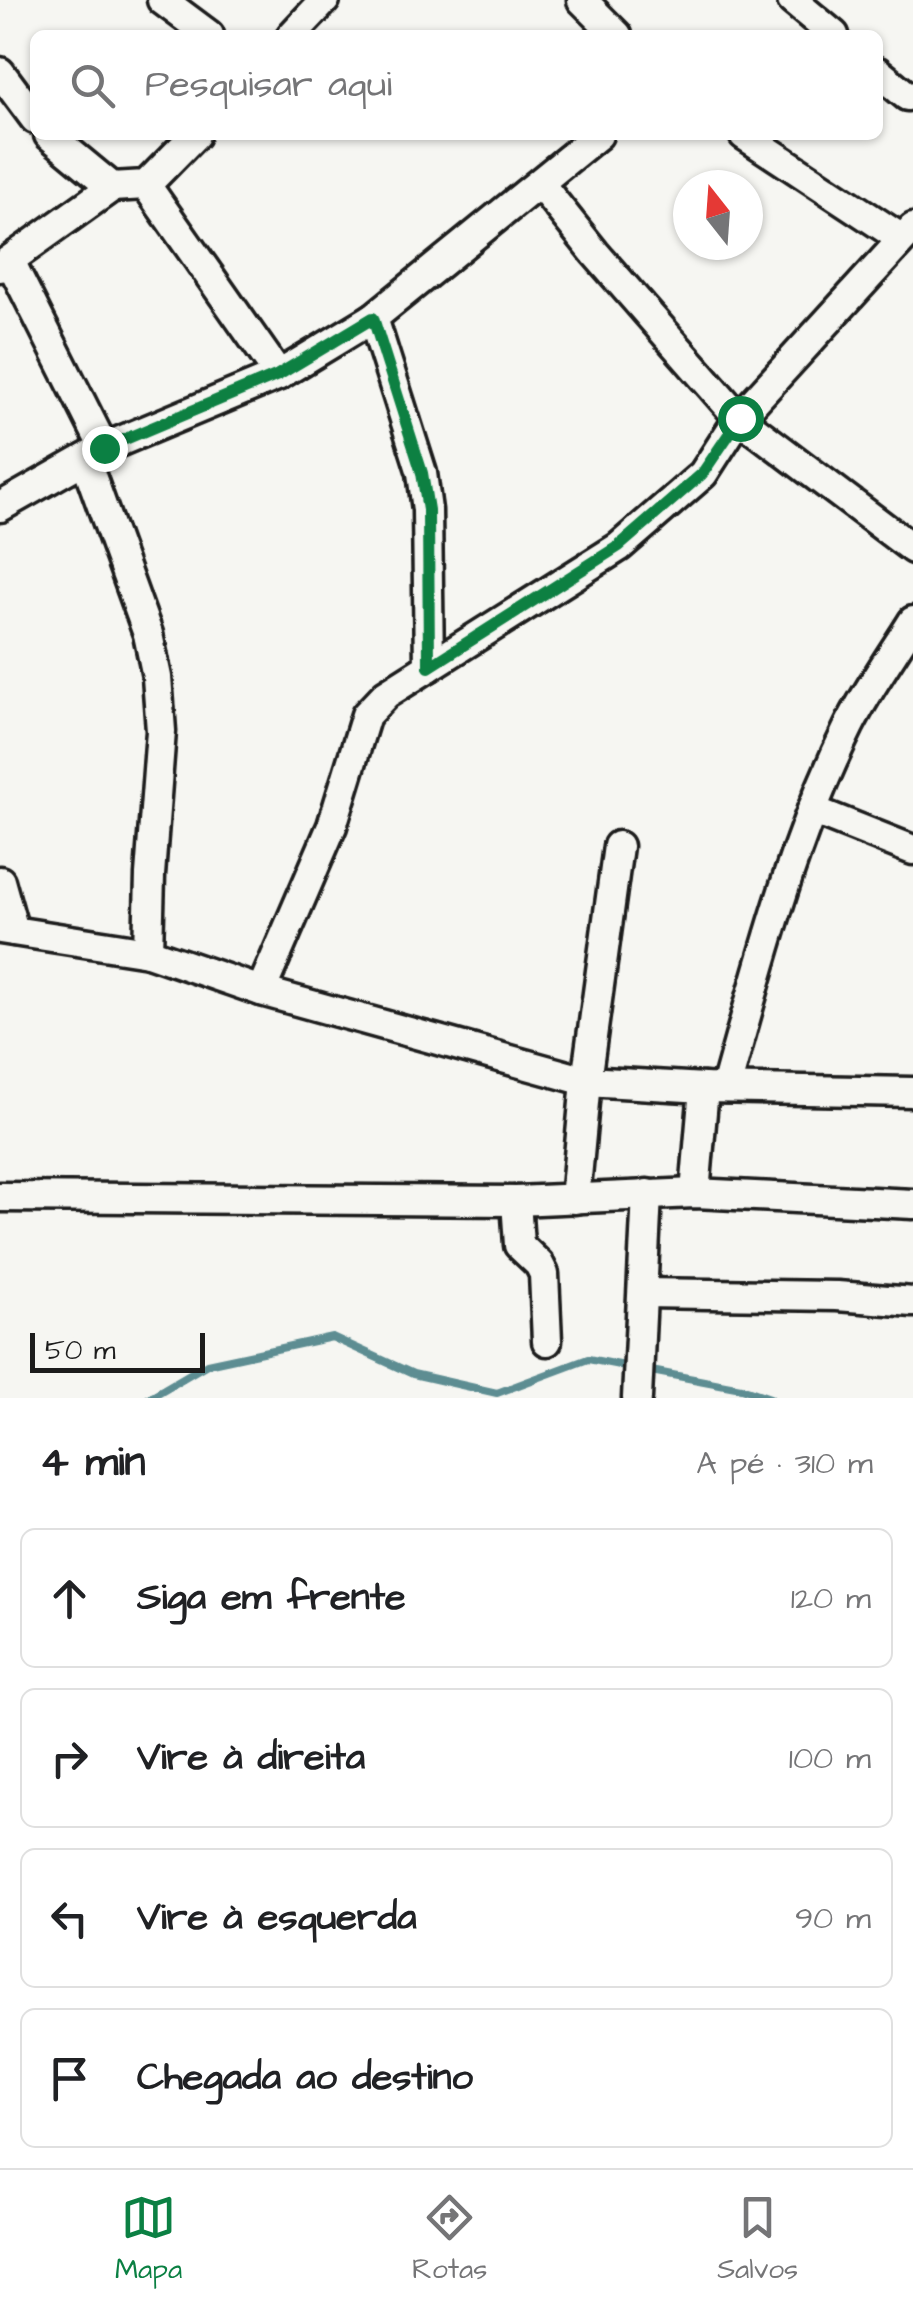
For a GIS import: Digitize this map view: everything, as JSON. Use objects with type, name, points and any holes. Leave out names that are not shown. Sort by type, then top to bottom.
[{"type":"street","points":[[162,0],[202,30]]},
{"type":"street","points":[[297,30],[325,0]]},
{"type":"street","points":[[582,0],[611,30]]},
{"type":"street","points":[[792,0],[828,30]]},
{"type":"street","points":[[0,72],[30,112]]},
{"type":"street","points":[[883,76],[907,96]]},
{"type":"street","points":[[56,140],[112,187]]},
{"type":"street","points":[[148,952],[161,731],[157,677],[94,453],[5,264],[112,187],[146,184],[191,140]]},
{"type":"street","points":[[0,507],[94,453],[278,375],[373,318],[592,140]]},
{"type":"street","points":[[262,991],[332,826],[366,715],[386,694],[619,546],[702,474],[740,418],[908,234],[752,140]]},
{"type":"street","points":[[146,184],[278,375]]},
{"type":"street","points":[[540,184],[740,418],[913,549]]},
{"type":"street","points":[[373,318],[422,473],[428,510],[429,667]]},
{"type":"street","points":[[695,1193],[715,1088],[812,810],[850,724],[913,621]]},
{"type":"street","points":[[812,810],[913,850]]},
{"type":"street","points":[[575,1199],[586,1080],[618,846]]},
{"type":"street","points":[[0,880],[7,930],[148,952],[262,991],[586,1080],[715,1088],[913,1092]]},
{"type":"street","points":[[0,1197],[516,1201],[695,1193],[913,1204]]},
{"type":"street","points":[[638,1398],[647,1194]]},
{"type":"street","points":[[516,1201],[519,1245],[540,1264],[544,1274],[547,1341]]},
{"type":"street","points":[[643,1293],[837,1296],[913,1302]]},
{"type":"waterway","points":[[149,1398],[207,1364],[332,1337],[413,1374],[497,1393],[588,1359],[741,1388],[770,1398]]},
{"type":"route","points":[[104,448],[278,375],[373,318],[422,473],[428,510],[429,667],[619,546],[702,474],[740,418]]}]
